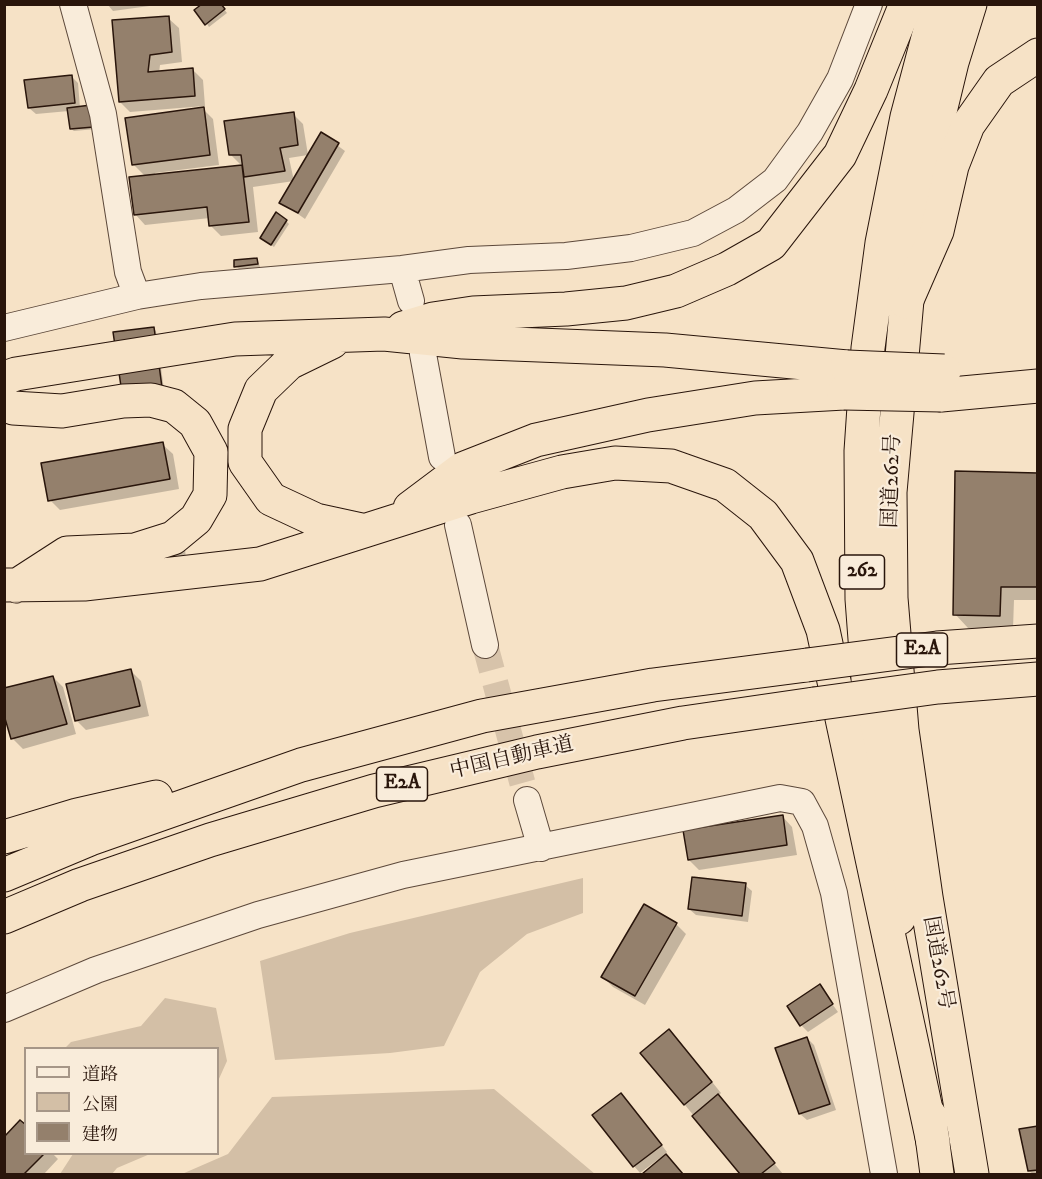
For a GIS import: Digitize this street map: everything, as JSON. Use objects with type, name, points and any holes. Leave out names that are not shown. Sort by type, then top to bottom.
[{"type":"highway","points":[[384,334],[433,319],[473,313],[566,309],[626,303],[676,291],[728,269],[771,244],[840,155],[871,90],[906,4]]},
{"type":"highway","name":"国道262号","points":[[937,1174],[873,746],[862,599],[861,451],[868,348],[882,243],[907,117],[938,4]]},
{"type":"highway","name":"国道262号","points":[[970,4],[952,62],[927,165],[906,302],[890,492],[892,610],[905,752],[928,909],[972,1174]]},
{"type":"highway","points":[[906,302],[937,231],[952,166],[968,124],[999,81],[1038,54]]},
{"type":"highway","points":[[4,378],[16,374],[235,339],[384,334],[463,342],[664,350],[846,380],[1038,386]]},
{"type":"highway","points":[[347,336],[289,363],[261,390],[245,429],[245,462],[271,499],[316,520],[376,526],[462,470],[536,440],[648,415],[755,398],[846,380]]},
{"type":"highway","points":[[942,383],[1000,369],[1038,363]]},
{"type":"highway","points":[[4,404],[13,408],[62,411],[123,401],[151,400],[174,406],[195,423],[211,452],[210,495],[196,519],[173,538],[135,550],[67,553],[10,585]]},
{"type":"highway","points":[[10,585],[84,585],[260,564],[376,526],[562,472],[615,463],[671,465],[725,485],[763,515],[797,561],[823,630],[933,1142]]},
{"type":"highway","name":"E2A","points":[[4,875],[90,839],[301,765],[482,716],[653,685],[938,648],[1038,641]]},
{"type":"highway","name":"中国自動車道","points":[[4,918],[80,885],[210,840],[374,791],[549,750],[683,723],[938,687],[1038,679]]},
{"type":"highway","points":[[4,837],[77,815],[301,765]]},
{"type":"highway","points":[[4,926],[80,885]]},
{"type":"street","points":[[74,4],[103,114],[128,272],[137,296]]},
{"type":"street","points":[[4,328],[137,296],[311,275],[402,269],[469,260],[566,256],[631,248],[693,233],[736,210],[775,180],[810,132],[840,79],[869,4]]},
{"type":"street","points":[[402,269],[411,301]]},
{"type":"street","points":[[423,354],[442,457]]},
{"type":"street","points":[[459,525],[485,645]]},
{"type":"street","points":[[4,1009],[96,970],[258,915],[403,875],[780,798],[802,802],[815,826],[834,893],[884,1174]]},
{"type":"street","points":[[526,801],[542,848]]},
{"type":"green space","points":[[583,878],[583,913],[527,934],[480,972],[444,1046],[390,1053],[275,1060],[260,961],[350,933]]},
{"type":"green space","points":[[165,998],[216,1008],[227,1061],[219,1079],[219,1047],[66,1047],[71,1042],[141,1026]]},
{"type":"green space","points":[[494,1089],[595,1174],[182,1174],[228,1154],[272,1097]]},
{"type":"green space","points":[[72,1155],[148,1155],[117,1168],[112,1174],[60,1174]]},
{"type":"building","points":[[202,4],[221,4],[225,9],[205,25],[194,10]]},
{"type":"building","points":[[169,16],[172,52],[150,55],[148,72],[193,68],[195,96],[119,102],[112,20]]},
{"type":"building","points":[[72,75],[75,103],[28,108],[24,80]]},
{"type":"building","points":[[91,105],[94,127],[70,129],[67,108]]},
{"type":"building","points":[[204,107],[210,155],[132,165],[125,118]]},
{"type":"building","points":[[294,112],[298,145],[280,148],[285,171],[244,177],[241,155],[229,155],[224,121]]},
{"type":"building","points":[[321,132],[339,143],[298,213],[279,203]]},
{"type":"building","points":[[242,165],[249,222],[209,226],[207,207],[134,215],[129,177]]},
{"type":"building","points":[[276,212],[287,220],[271,245],[260,238]]},
{"type":"building","points":[[257,258],[258,264],[234,267],[234,260]]},
{"type":"building","points":[[154,327],[163,395],[123,400],[113,332]]},
{"type":"building","points":[[163,442],[170,479],[48,501],[41,463]]},
{"type":"building","points":[[955,471],[1038,473],[1038,587],[1001,587],[1000,616],[953,615]]},
{"type":"building","points":[[131,669],[140,706],[75,721],[66,684]]},
{"type":"building","points":[[53,676],[67,724],[11,739],[4,715],[4,688]]},
{"type":"building","points":[[783,815],[787,845],[688,860],[683,830]]},
{"type":"building","points":[[692,877],[746,883],[742,916],[688,909]]},
{"type":"building","points":[[644,904],[677,923],[635,996],[601,977]]},
{"type":"building","points":[[820,984],[833,1004],[800,1026],[787,1006]]},
{"type":"building","points":[[669,1029],[712,1082],[684,1105],[640,1053]]},
{"type":"building","points":[[807,1037],[830,1104],[799,1114],[775,1048]]},
{"type":"building","points":[[621,1093],[662,1145],[633,1167],[592,1115]]},
{"type":"building","points":[[718,1094],[775,1163],[761,1174],[740,1174],[692,1116]]},
{"type":"building","points":[[20,1120],[24,1123],[24,1155],[43,1155],[24,1174],[4,1174],[4,1137]]},
{"type":"building","points":[[1038,1126],[1038,1170],[1028,1171],[1019,1129]]},
{"type":"building","points":[[666,1154],[683,1174],[642,1174]]},
{"type":"tunnel","points":[[485,645],[527,800]]}]
